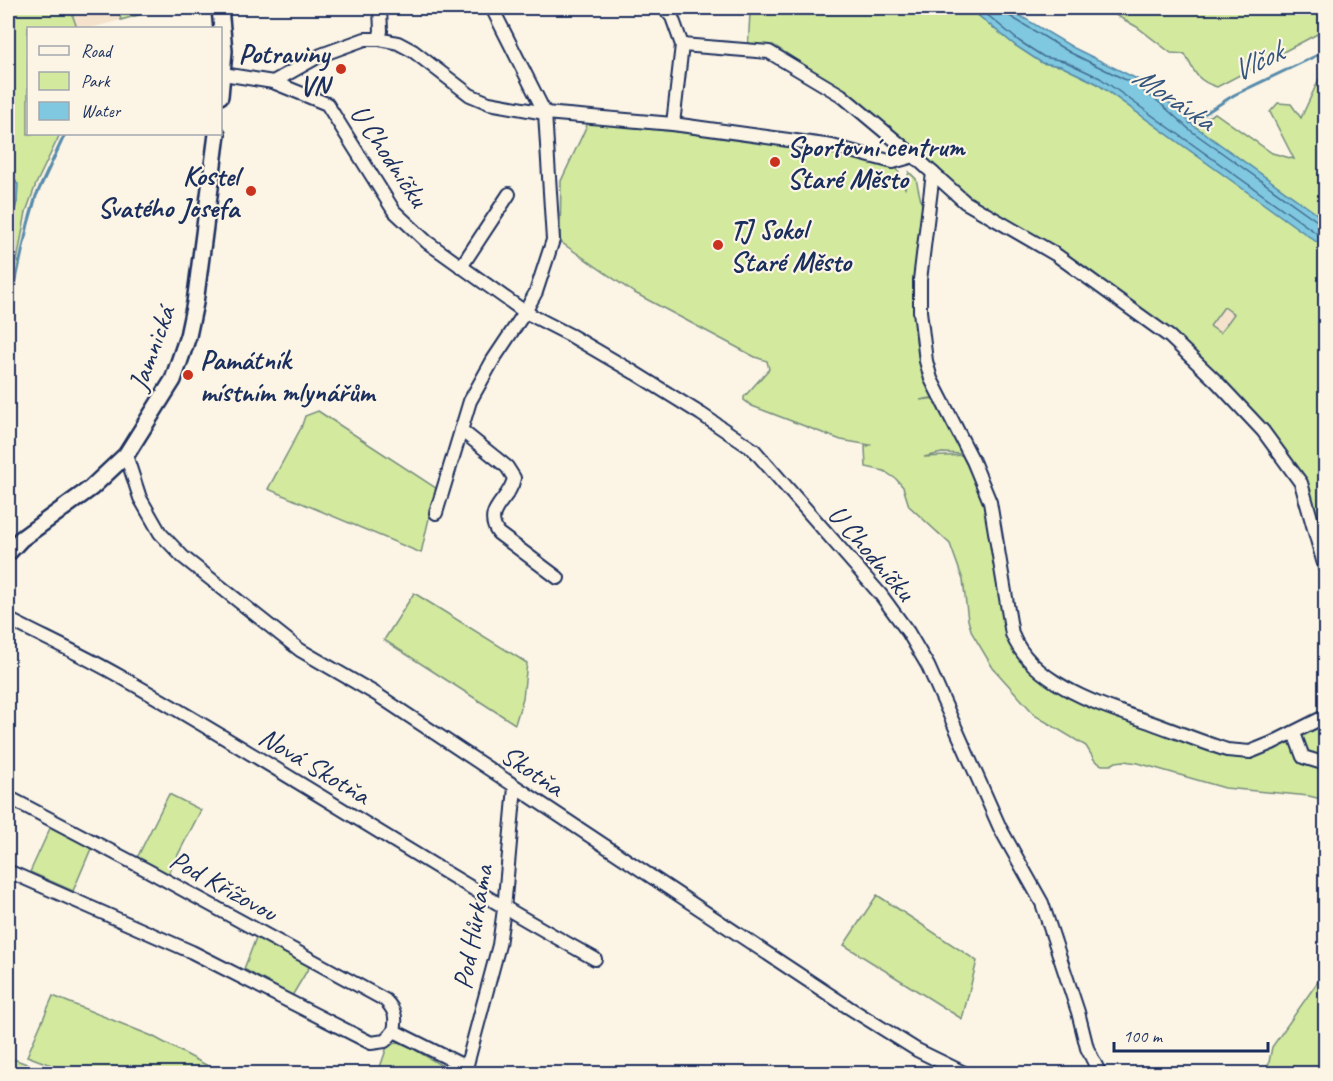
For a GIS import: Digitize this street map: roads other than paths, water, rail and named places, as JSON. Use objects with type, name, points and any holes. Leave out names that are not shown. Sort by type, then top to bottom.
[{"type":"main road","points":[[220,8],[224,39],[222,81]]},
{"type":"main road","name":"Jamnická","points":[[8,553],[21,539],[91,488],[126,455],[173,380],[188,336],[202,254],[217,135]]},
{"type":"street","points":[[379,39],[380,8]]},
{"type":"street","points":[[436,513],[470,400],[492,360],[536,292],[553,240],[545,113],[492,8]]},
{"type":"street","points":[[664,8],[672,17],[682,45],[673,124]]},
{"type":"street","points":[[223,74],[273,82],[321,55],[365,39],[379,39],[398,43],[413,51],[470,95],[489,103],[545,113],[673,124],[832,146],[893,162],[914,156]]},
{"type":"street","points":[[682,45],[769,52],[841,95],[965,202],[1055,254],[1170,337],[1263,431],[1301,483],[1326,571]]},
{"type":"street","name":"U Chodníčku","points":[[273,82],[327,104],[394,211],[427,242],[525,312],[635,373],[754,450],[881,595],[908,632],[928,666],[1000,828],[1042,903],[1078,1012],[1087,1048],[1100,1074]]},
{"type":"street","points":[[933,173],[920,280],[920,311],[926,361],[931,379],[973,461],[990,502],[1012,634],[1017,648],[1034,665],[1077,695],[1227,750],[1250,752],[1326,716]]},
{"type":"street","points":[[461,267],[509,194]]},
{"type":"street","points":[[461,430],[507,467],[514,478],[513,487],[492,515],[492,524],[498,533],[558,578]]},
{"type":"street","name":"Skotňa","points":[[126,455],[140,498],[160,533],[183,557],[300,650],[376,694],[848,1007],[917,1050],[966,1074]]},
{"type":"street","name":"Nová Skotňa","points":[[8,619],[120,676],[370,825],[504,909],[595,959]]},
{"type":"street","points":[[1294,733],[1304,757],[1326,764]]},
{"type":"street","name":"Pod Hůrkama","points":[[465,1070],[499,945],[515,787]]},
{"type":"street","name":"Pod Křížovou","points":[[8,798],[385,1000],[394,1010],[397,1021],[394,1031]]},
{"type":"street","points":[[8,871],[192,952],[371,1043],[385,1041],[394,1031],[465,1070]]},
{"type":"water","points":[[969,8],[1007,8],[1074,48],[1137,79],[1164,98],[1193,125],[1325,220],[1325,248],[1096,83],[1061,66],[1042,63],[1016,46]]},
{"type":"water","points":[[8,178],[18,184],[17,202],[8,234]]},
{"type":"waterway","points":[[1320,8],[1326,13]]},
{"type":"waterway","name":"Vlčok","points":[[1190,123],[1234,95],[1326,51]]},
{"type":"waterway","points":[[8,317],[36,196],[65,135]]},
{"type":"place","name":"Potraviny VN","points":[[341,69]]},
{"type":"place","name":"Sportovní centrum Staré Město","points":[[775,162]]},
{"type":"place","name":"Kostel Svatého Josefa","points":[[251,191]]},
{"type":"place","name":"TJ Sokol Staré Město","points":[[718,245]]},
{"type":"place","name":"Památník místním mlynářům","points":[[188,375]]},
{"type":"water label","name":"Morávka","points":[[1174,98]]}]
